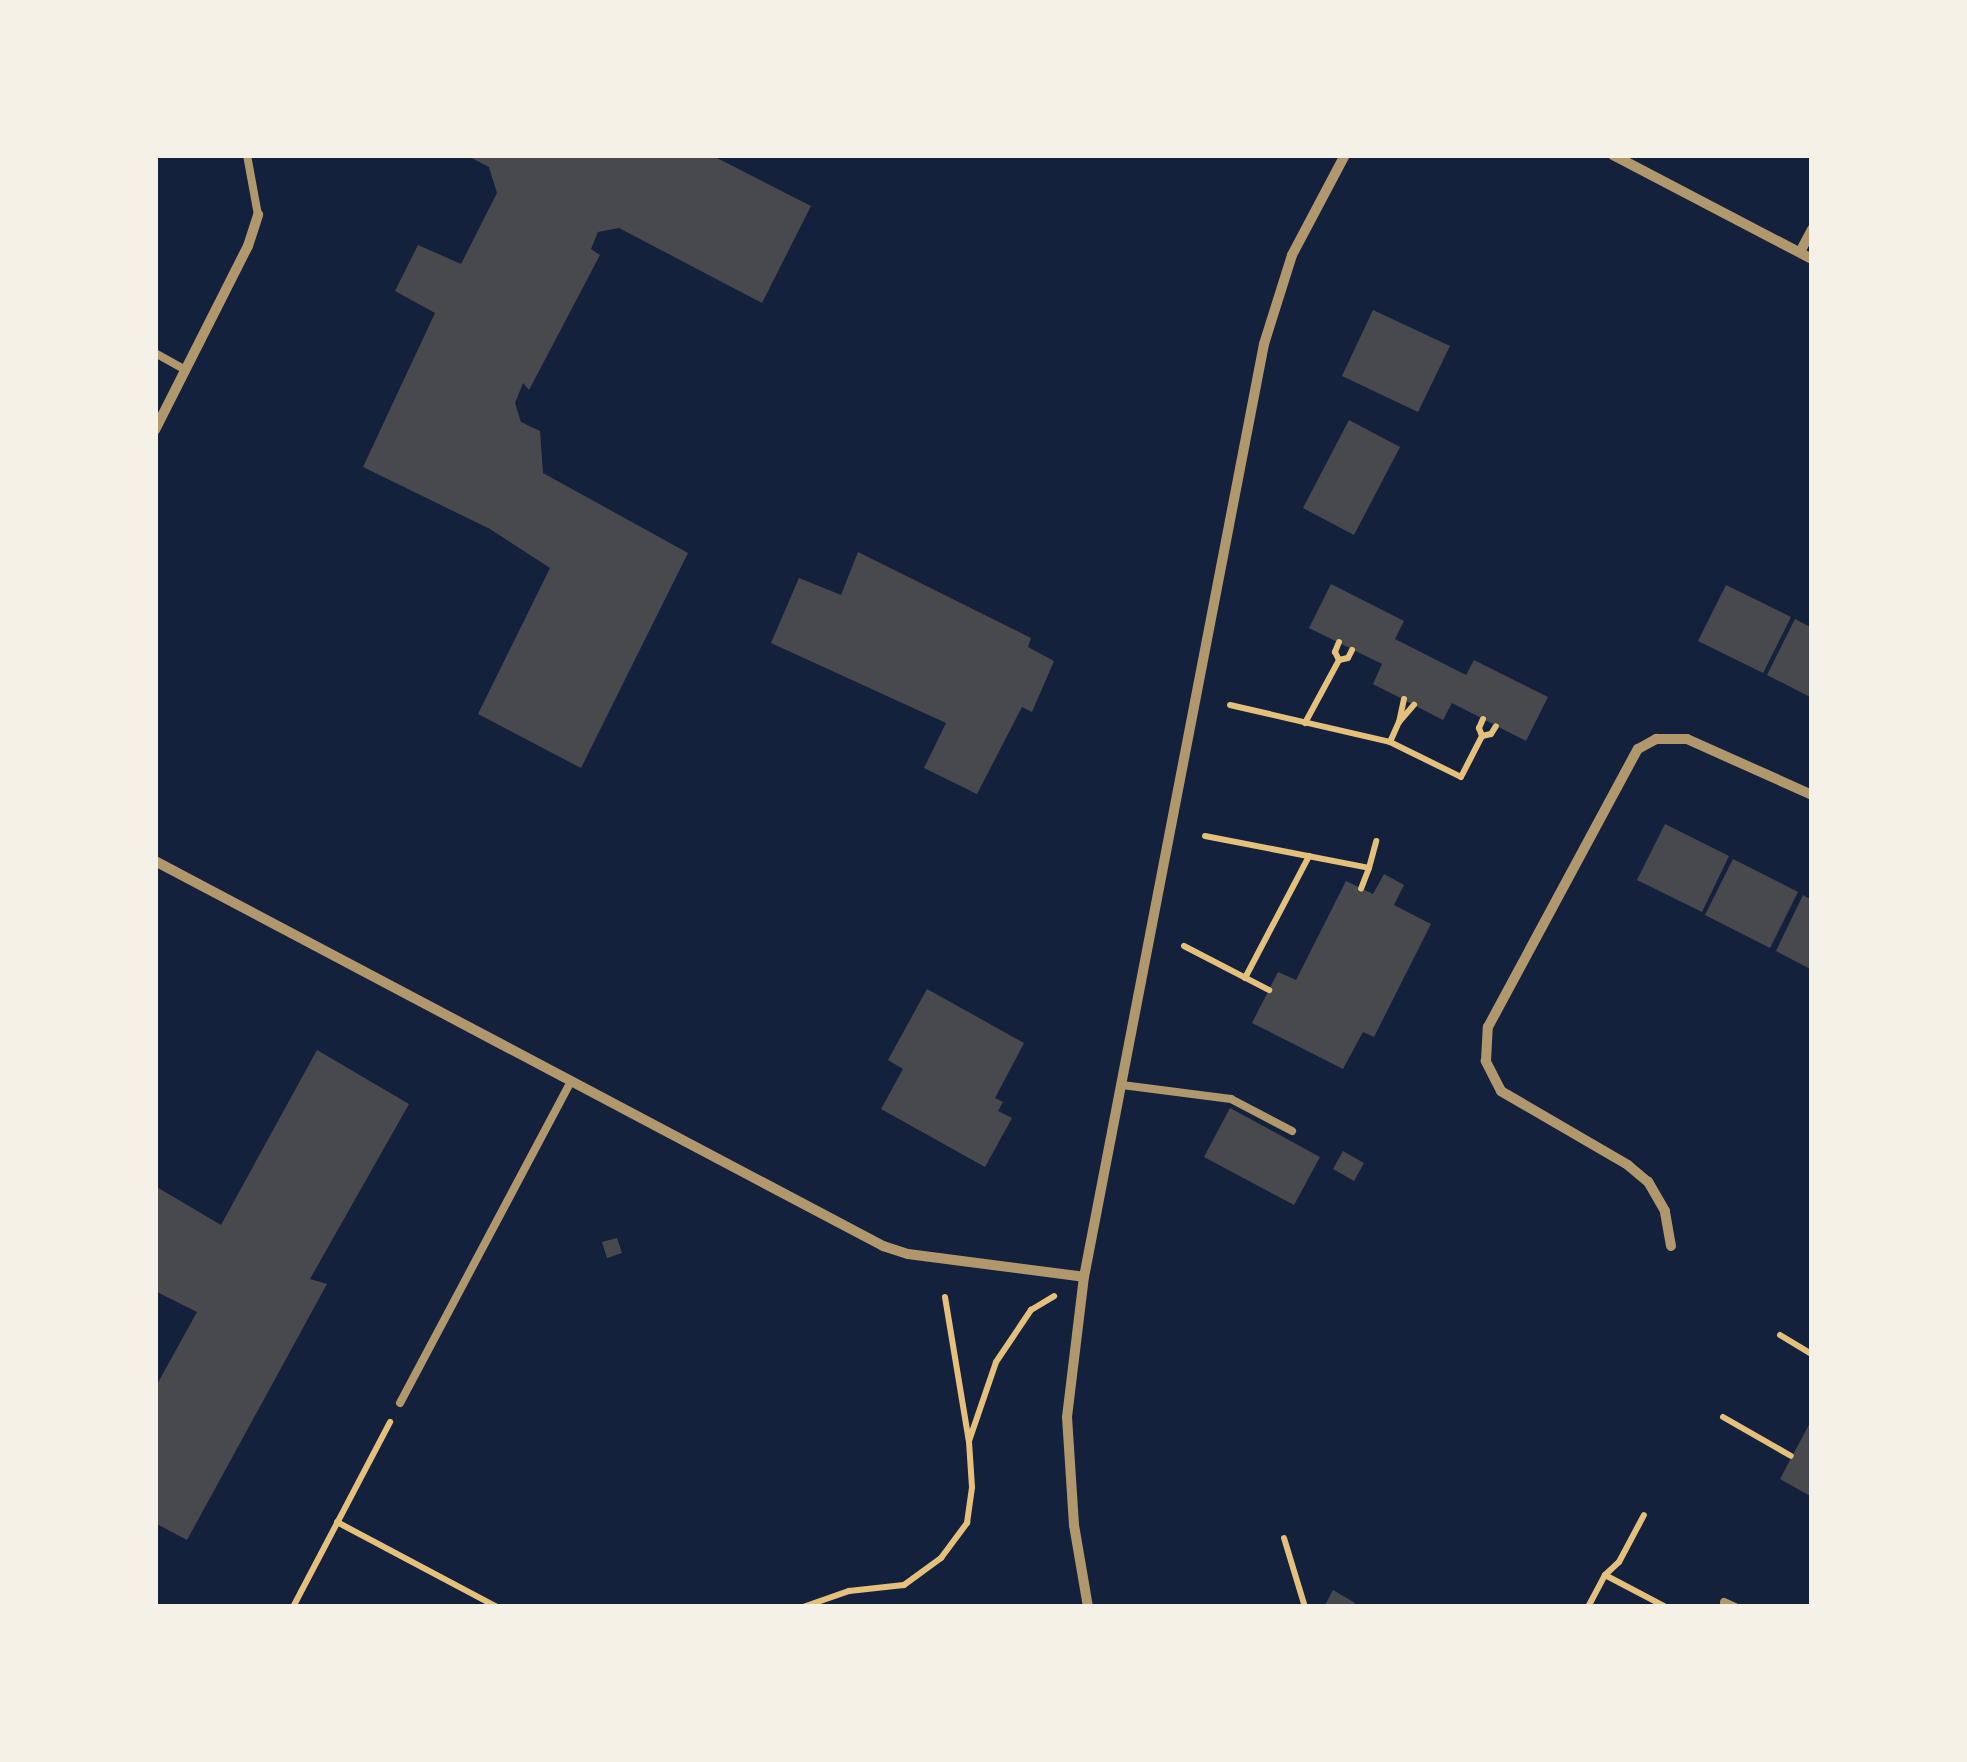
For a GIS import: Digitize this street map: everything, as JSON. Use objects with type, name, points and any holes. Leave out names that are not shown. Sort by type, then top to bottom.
[{"type":"street","points":[[1088,1607],[1074,1525],[1067,1418],[1084,1278],[1264,344],[1292,255],[1346,155]]},
{"type":"street","points":[[1612,155],[1812,259]]},
{"type":"street","points":[[155,430],[248,246],[258,215]]},
{"type":"street","points":[[1800,252],[1812,229]]},
{"type":"street","points":[[1671,1246],[1665,1211],[1648,1182],[1628,1166],[1501,1091],[1486,1061],[1488,1028],[1638,749],[1667,737],[1688,738],[1812,795]]},
{"type":"street","points":[[155,861],[883,1246],[908,1254],[1084,1278]]},
{"type":"lane","points":[[247,155],[258,215]]},
{"type":"lane","points":[[155,353],[186,370]]},
{"type":"lane","points":[[400,1403],[571,1081]]},
{"type":"lane","points":[[1122,1085],[1231,1099],[1292,1131]]},
{"type":"lane","points":[[1724,1602],[1734,1607]]},
{"type":"path","points":[[1305,723],[1338,660],[1335,652],[1339,642]]},
{"type":"path","points":[[1338,660],[1348,658],[1352,650]]},
{"type":"path","points":[[1390,742],[1404,700]]},
{"type":"path","points":[[1230,705],[1390,742],[1422,763],[1462,777],[1482,736],[1483,720]]},
{"type":"path","points":[[1399,722],[1414,705]]},
{"type":"path","points":[[1482,736],[1492,734],[1496,726]]},
{"type":"path","points":[[1205,836],[1369,868]]},
{"type":"path","points":[[1361,888],[1376,841]]},
{"type":"path","points":[[1244,978],[1308,856]]},
{"type":"path","points":[[1184,946],[1269,990]]},
{"type":"path","points":[[804,1607],[849,1592],[904,1584],[941,1558],[967,1523],[972,1488],[969,1442],[945,1297]]},
{"type":"path","points":[[969,1442],[996,1362],[1031,1310]]},
{"type":"path","points":[[1780,1335],[1812,1354]]},
{"type":"path","points":[[293,1607],[400,1403]]},
{"type":"path","points":[[1723,1417],[1792,1456]]},
{"type":"path","points":[[1588,1607],[1606,1575],[1619,1562],[1644,1515]]},
{"type":"path","points":[[336,1522],[496,1607]]},
{"type":"path","points":[[1284,1538],[1305,1607]]},
{"type":"path","points":[[1606,1575],[1666,1607]]},
{"type":"building","points":[[466,155],[711,155],[811,206],[762,303],[619,228],[598,232],[591,249],[600,255],[529,390],[523,383],[515,403],[521,422],[540,431],[543,473],[688,553],[581,768],[478,714],[550,568],[490,529],[363,467],[435,313],[395,291],[418,245],[461,264],[497,193],[489,167]]},
{"type":"building","points":[[1373,310],[1450,346],[1418,412],[1342,376]]},
{"type":"building","points":[[1349,420],[1400,447],[1354,535],[1303,508]]},
{"type":"building","points":[[858,552],[1031,638],[1028,647],[1054,661],[1032,712],[1022,707],[977,794],[924,768],[946,723],[771,643],[799,578],[841,595]]},
{"type":"building","points":[[1331,584],[1404,621],[1395,639],[1466,675],[1474,660],[1548,697],[1526,741],[1452,703],[1443,720],[1373,684],[1382,664],[1309,628]]},
{"type":"building","points":[[1726,585],[1791,617],[1763,673],[1698,641]]},
{"type":"building","points":[[1795,619],[1812,628],[1812,698],[1767,675]]},
{"type":"building","points":[[1665,824],[1729,856],[1702,912],[1637,880]]},
{"type":"building","points":[[1733,859],[1798,892],[1770,948],[1705,915]]},
{"type":"building","points":[[1384,874],[1404,885],[1394,905],[1431,924],[1374,1037],[1363,1032],[1343,1069],[1252,1023],[1278,972],[1296,980],[1346,881],[1373,894]]},
{"type":"building","points":[[1803,895],[1812,900],[1812,970],[1776,951]]},
{"type":"building","points":[[927,989],[1024,1043],[995,1098],[1003,1102],[998,1111],[1012,1118],[985,1167],[881,1109],[903,1069],[888,1060]]},
{"type":"building","points":[[317,1050],[409,1104],[310,1279],[327,1284],[187,1540],[155,1523],[155,1388],[197,1312],[155,1291],[155,1186],[221,1225]]},
{"type":"building","points":[[1230,1108],[1320,1157],[1294,1205],[1204,1157]]},
{"type":"building","points":[[1343,1151],[1364,1163],[1354,1181],[1333,1169]]},
{"type":"building","points":[[617,1238],[622,1253],[607,1258],[602,1242]]},
{"type":"building","points":[[1812,1419],[1812,1497],[1780,1479]]},
{"type":"building","points":[[1333,1590],[1355,1603],[1352,1607],[1324,1607]]}]
